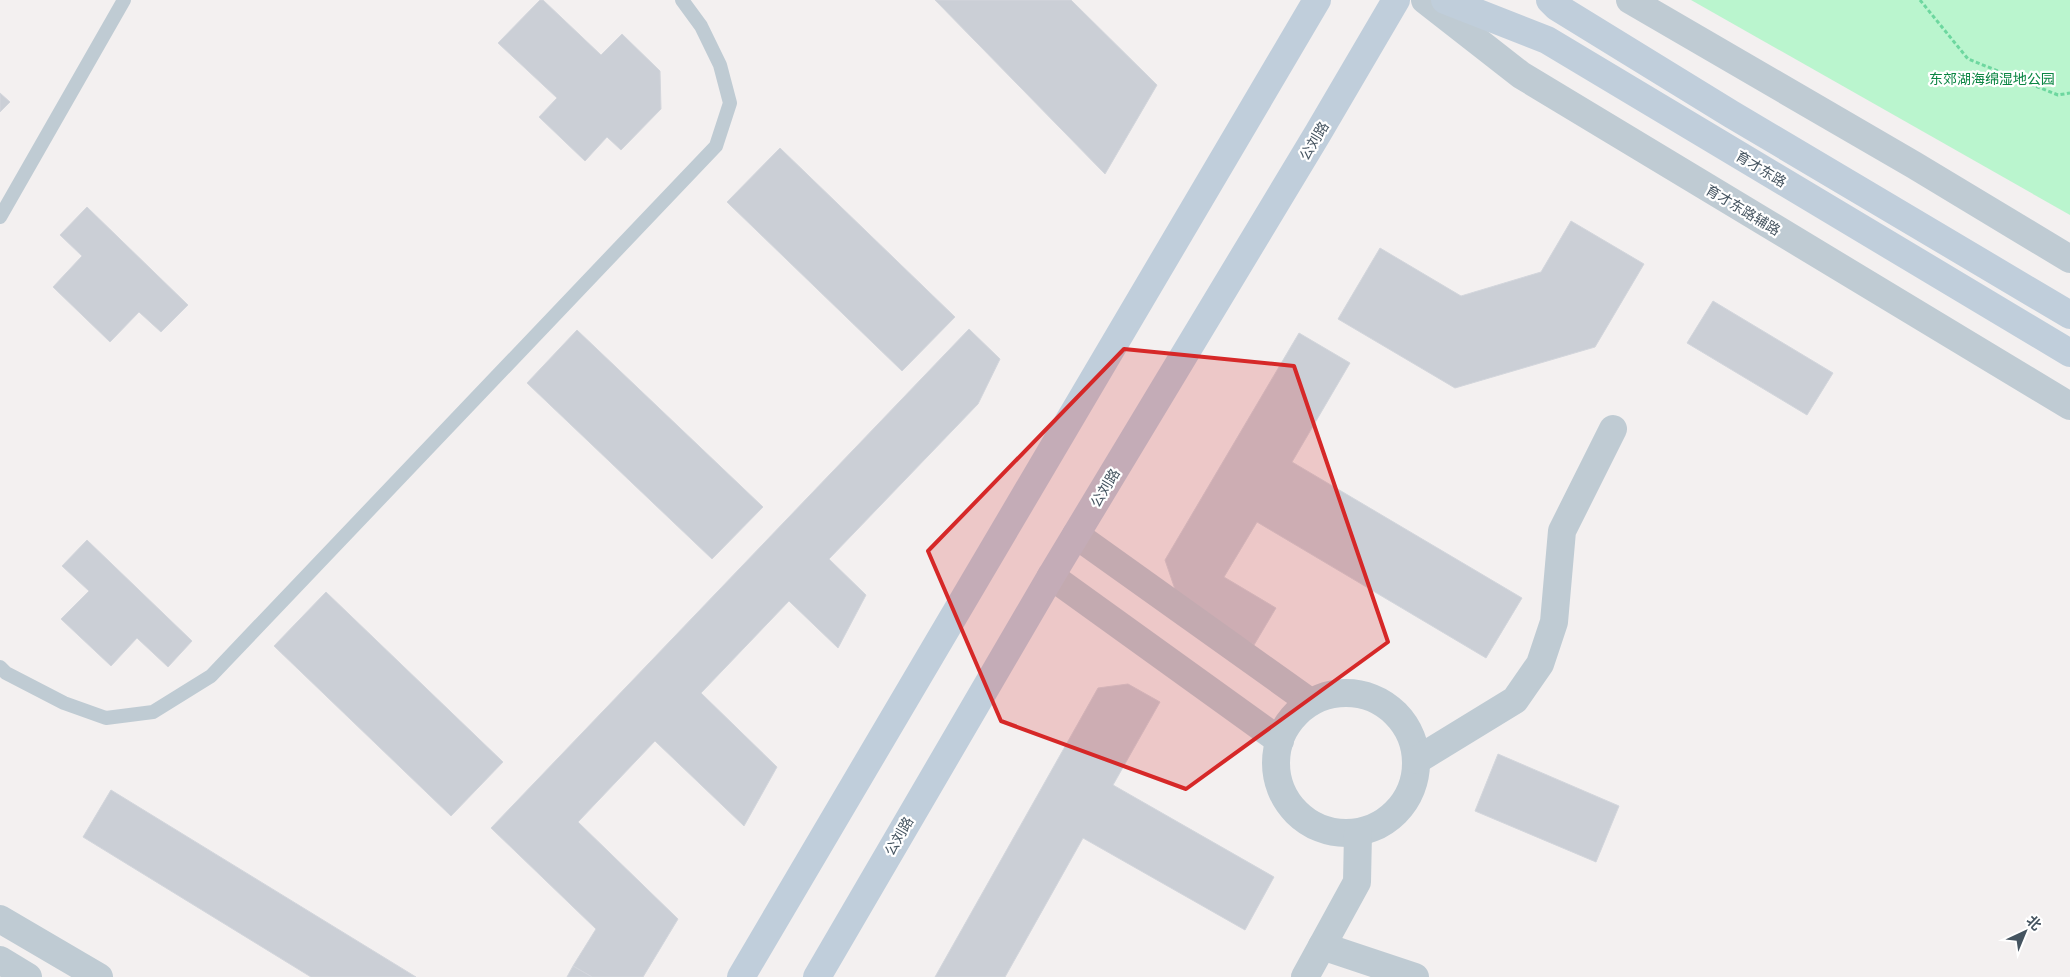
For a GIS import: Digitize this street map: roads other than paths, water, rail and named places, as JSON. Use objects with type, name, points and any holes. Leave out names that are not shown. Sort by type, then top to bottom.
[{"type":"main road","points":[[741,977],[1317,0]]},
{"type":"main road","name":"公刘路","points":[[817,977],[1051,576],[1396,0]]},
{"type":"main road","name":"育才东路","points":[[1445,0],[1547,40],[2070,353]]},
{"type":"main road","points":[[1550,0],[1557,7],[1731,114],[2070,315]]},
{"type":"street","name":"育才东路辅路","points":[[1425,0],[1521,75],[2070,406]]},
{"type":"street","points":[[1630,0],[1914,165],[2070,259]]},
{"type":"street","points":[[1417,760],[1515,700],[1540,664],[1554,622],[1562,530],[1613,429]]},
{"type":"street","points":[[1076,535],[1310,702]]},
{"type":"street","points":[[1051,576],[1280,741]]},
{"type":"street","points":[[1333,694],[1357,694],[1380,701],[1398,716],[1411,737],[1417,760],[1415,780],[1407,799],[1394,815],[1377,826],[1358,833],[1334,832],[1319,827],[1311,824],[1293,809],[1280,788],[1276,764],[1280,741],[1286,726],[1310,702],[1333,694]]},
{"type":"street","points":[[1304,977],[1357,882],[1358,833]]},
{"type":"street","points":[[0,919],[99,977]]},
{"type":"street","points":[[1322,946],[1415,977]]},
{"type":"street","points":[[0,960],[28,977]]},
{"type":"lane","points":[[0,217],[124,0]]},
{"type":"lane","points":[[0,668],[6,673],[64,703],[106,718],[153,712],[210,676],[716,146],[730,103],[720,65],[701,26],[682,0]]},
{"type":"park label","name":"东郊湖海绵湿地公园","points":[[1992,79]]}]
